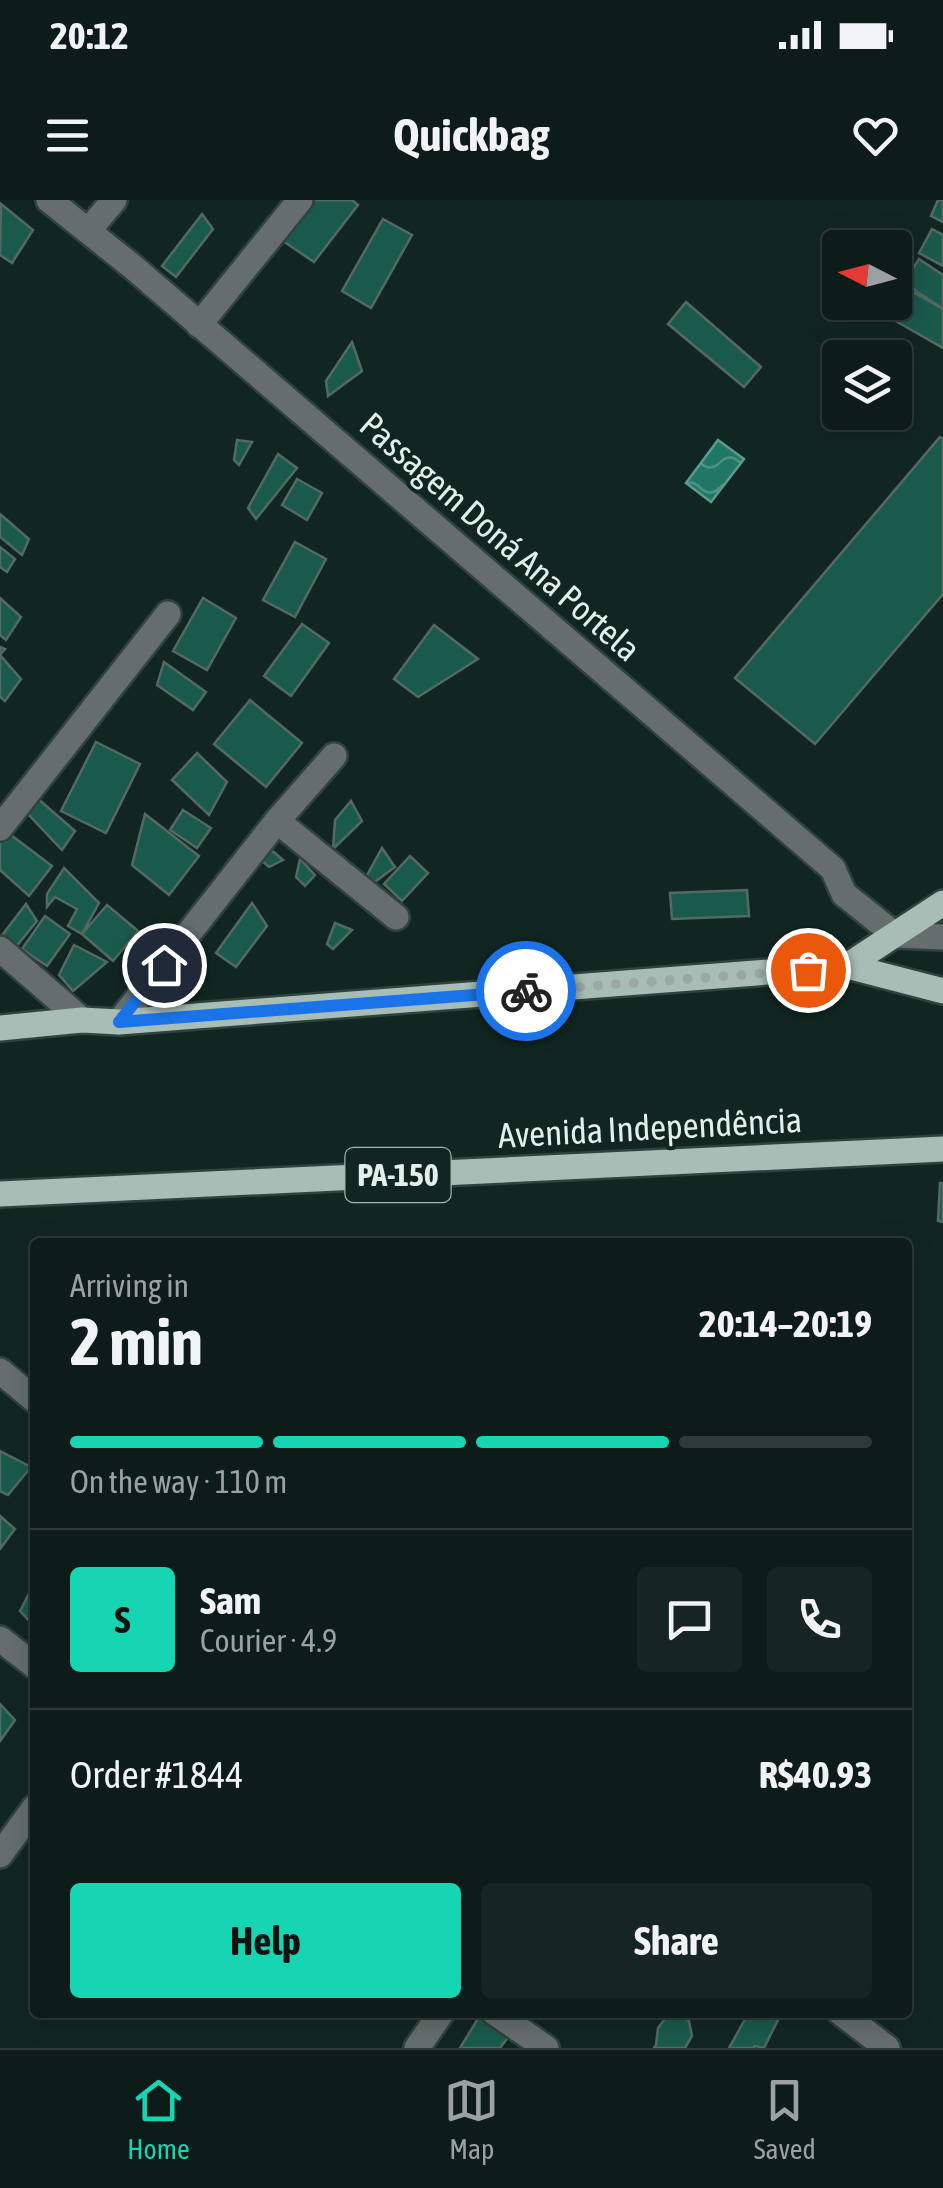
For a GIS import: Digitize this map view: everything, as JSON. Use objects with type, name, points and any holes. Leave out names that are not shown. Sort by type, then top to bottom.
[{"type":"main road","points":[[847,966],[943,903]]},
{"type":"main road","points":[[0,1028],[847,966],[943,990]]},
{"type":"main road","name":"Avenida Independência","points":[[0,1194],[943,1149]]},
{"type":"main road","points":[[796,1156],[943,1158]]},
{"type":"street","name":"Passagem Doná Ana Portela","points":[[49,200],[89,230],[833,868],[844,894],[895,935]]},
{"type":"street","points":[[89,230],[114,200]]},
{"type":"street","points":[[199,325],[300,200]]},
{"type":"street","points":[[0,828],[168,614]]},
{"type":"street","points":[[119,1022],[277,821],[334,756]]},
{"type":"street","points":[[277,821],[396,916]]},
{"type":"street","points":[[895,935],[943,937]]},
{"type":"street","points":[[0,949],[82,1020]]},
{"type":"street","points":[[0,1371],[30,1396]]},
{"type":"street","points":[[0,1639],[30,1662]]},
{"type":"street","points":[[0,1855],[30,1814]]},
{"type":"street","points":[[417,2048],[438,2018]]},
{"type":"street","points":[[503,2018],[546,2048]]},
{"type":"street","points":[[848,2018],[887,2048]]},
{"type":"water","points":[[718,440],[744,459],[711,502],[686,483]]},
{"type":"building","points":[[313,200],[352,200],[358,205],[314,262],[280,239]]},
{"type":"building","points":[[938,200],[943,200],[943,222],[931,216]]},
{"type":"building","points":[[1,204],[33,230],[12,263],[0,255]]},
{"type":"building","points":[[202,214],[213,229],[176,277],[162,266]]},
{"type":"building","points":[[383,219],[412,235],[371,308],[342,291]]},
{"type":"building","points":[[932,229],[943,235],[943,266],[919,253]]},
{"type":"building","points":[[919,259],[943,275],[943,309],[912,288],[912,270]]},
{"type":"building","points":[[912,291],[943,309],[943,348],[894,320],[912,320]]},
{"type":"building","points":[[686,302],[761,367],[744,387],[668,324]]},
{"type":"building","points":[[352,342],[362,371],[328,396],[326,381]]},
{"type":"building","points":[[940,437],[943,594],[815,744],[735,678]]},
{"type":"building","points":[[237,440],[252,442],[239,465],[234,460]]},
{"type":"building","points":[[278,454],[297,468],[256,519],[248,508]]},
{"type":"building","points":[[297,479],[322,493],[307,520],[282,505]]},
{"type":"building","points":[[0,514],[29,539],[22,555],[0,537]]},
{"type":"building","points":[[295,542],[326,559],[295,617],[263,600]]},
{"type":"building","points":[[0,547],[15,559],[7,572],[0,567]]},
{"type":"building","points":[[0,598],[21,617],[6,640],[0,635]]},
{"type":"building","points":[[203,598],[236,618],[207,670],[173,651]]},
{"type":"building","points":[[302,624],[329,643],[291,696],[264,676]]},
{"type":"building","points":[[434,625],[478,659],[418,697],[394,679]]},
{"type":"building","points":[[0,655],[21,679],[5,701],[0,697]]},
{"type":"building","points":[[164,662],[206,692],[193,710],[157,685]]},
{"type":"building","points":[[250,700],[302,743],[266,787],[214,744]]},
{"type":"building","points":[[96,742],[140,764],[106,833],[61,811]]},
{"type":"building","points":[[197,753],[227,782],[209,815],[172,780]]},
{"type":"building","points":[[36,797],[75,831],[62,850],[28,814]]},
{"type":"building","points":[[351,801],[362,821],[333,849],[335,820]]},
{"type":"building","points":[[183,810],[211,828],[197,848],[170,830]]},
{"type":"building","points":[[145,814],[199,856],[169,895],[132,865]]},
{"type":"building","points":[[3,829],[52,866],[29,896],[0,870]]},
{"type":"building","points":[[268,847],[283,860],[269,867],[259,858]]},
{"type":"building","points":[[382,848],[395,867],[372,884],[366,877]]},
{"type":"building","points":[[410,856],[428,873],[402,901],[384,884]]},
{"type":"building","points":[[300,859],[315,875],[305,886],[296,877]]},
{"type":"building","points":[[64,868],[99,903],[82,934],[68,926],[77,909],[55,897],[47,907],[47,894]]},
{"type":"building","points":[[747,890],[749,916],[672,919],[670,893]]},
{"type":"building","points":[[252,903],[267,926],[236,967],[216,953]]},
{"type":"building","points":[[26,904],[37,921],[15,948],[3,934]]},
{"type":"building","points":[[107,905],[138,931],[113,961],[82,934]]},
{"type":"building","points":[[45,916],[70,934],[47,966],[22,949]]},
{"type":"building","points":[[335,923],[352,930],[333,949],[327,944]]},
{"type":"building","points":[[74,945],[107,962],[73,991],[59,975]]},
{"type":"building","points":[[943,1183],[943,1222],[938,1221]]},
{"type":"building","points":[[0,1451],[30,1468],[8,1495],[0,1491]]},
{"type":"building","points":[[0,1516],[15,1529],[0,1549]]},
{"type":"building","points":[[30,1592],[30,1622],[20,1611]]},
{"type":"building","points":[[0,1704],[15,1720],[0,1741]]},
{"type":"building","points":[[478,2018],[489,2018],[509,2036],[500,2048],[460,2048]]},
{"type":"building","points":[[666,2018],[685,2018],[692,2036],[685,2048],[654,2048],[658,2028]]},
{"type":"building","points":[[746,2018],[779,2018],[764,2048],[729,2048]]},
{"type":"way so far","points":[[526,991],[808,970]]},
{"type":"route","points":[[164,965],[119,1022],[526,991]]}]
